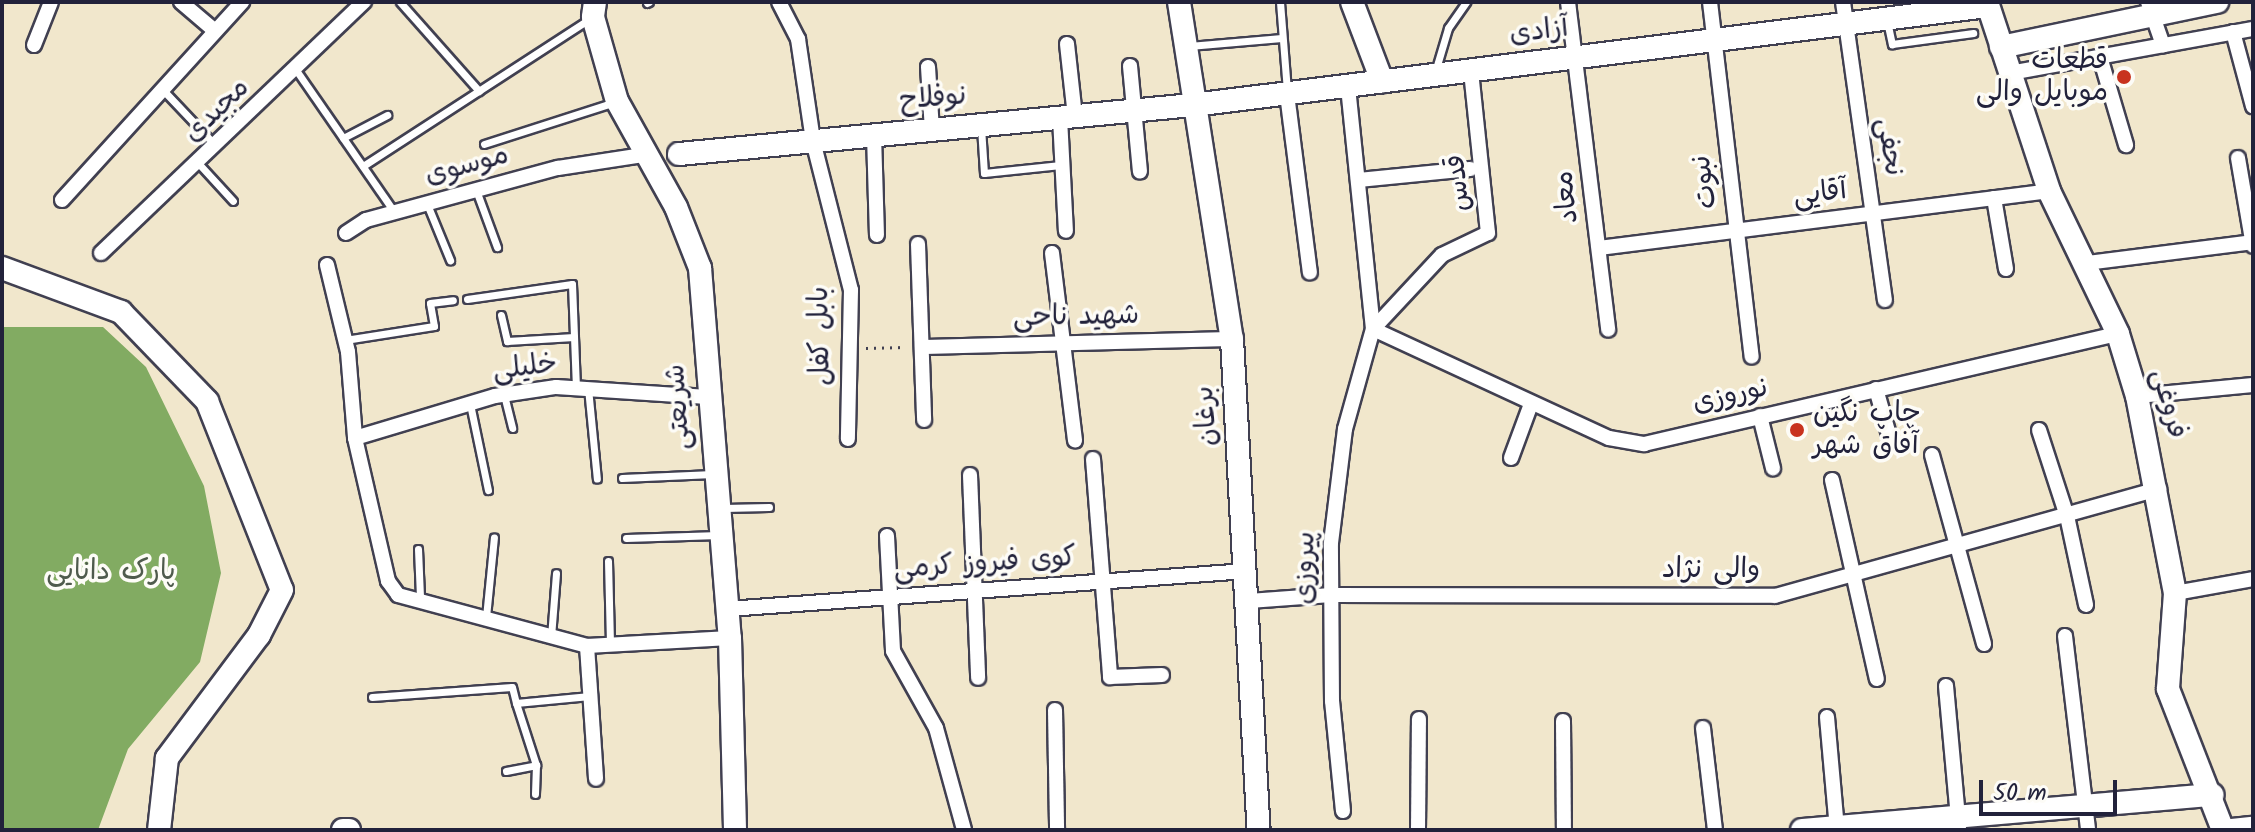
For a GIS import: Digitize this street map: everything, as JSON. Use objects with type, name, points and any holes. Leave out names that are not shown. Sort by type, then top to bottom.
[{"type":"street","points":[[34,45],[51,2]]},
{"type":"street","points":[[181,2],[214,30]]},
{"type":"street","points":[[62,200],[242,2]]},
{"type":"street","name":"مجیدی","points":[[101,253],[217,148],[364,2]]},
{"type":"street","name":"بابل کفل","points":[[779,2],[798,39],[813,141],[851,290],[848,439]]},
{"type":"street","name":"برغان","points":[[1179,2],[1232,339],[1249,601],[1259,830]]},
{"type":"street","points":[[1352,2],[1382,81]]},
{"type":"street","name":"معاد","points":[[1568,2],[1608,330]]},
{"type":"street","name":"نبوت","points":[[1710,2],[1752,357]]},
{"type":"street","points":[[2001,47],[2151,9],[2217,2]]},
{"type":"street","name":"آزادی","points":[[1193,105],[1715,40],[1844,13],[1886,19],[1987,4]]},
{"type":"street","name":"فروغی","points":[[1987,4],[2049,191],[2087,263],[2118,334],[2137,396],[2159,489],[2175,593],[2168,689],[2213,795],[2222,828]]},
{"type":"street","points":[[2151,9],[2163,45]]},
{"type":"street","name":"شریعتی","points":[[594,10],[617,101],[643,155],[676,207],[700,268],[708,397],[730,638],[735,830]]},
{"type":"street","name":"نجفی","points":[[1844,13],[1885,300]]},
{"type":"street","points":[[2010,73],[2253,29]]},
{"type":"street","points":[[2233,32],[2253,106]]},
{"type":"street","points":[[1066,231],[1061,165],[1067,117],[1067,44]]},
{"type":"street","points":[[2100,57],[2126,145]]},
{"type":"street","points":[[1130,66],[1140,172]]},
{"type":"street","points":[[928,67],[932,130]]},
{"type":"street","name":"قدس","points":[[1373,329],[1442,255],[1488,233],[1471,71]]},
{"type":"street","points":[[1348,86],[1373,329]]},
{"type":"street","points":[[1287,94],[1310,273]]},
{"type":"street","name":"نوفلاح","points":[[679,154],[1193,105]]},
{"type":"street","points":[[874,135],[877,235]]},
{"type":"street","name":"موسوی","points":[[346,233],[366,220],[558,168],[643,155]]},
{"type":"street","points":[[2087,263],[2253,243],[2238,158]]},
{"type":"street","points":[[1358,180],[1470,169]]},
{"type":"street","name":"آقایی","points":[[1599,248],[2049,191]]},
{"type":"street","points":[[1994,198],[2006,269]]},
{"type":"street","points":[[918,244],[924,420]]},
{"type":"street","points":[[1052,253],[1075,441]]},
{"type":"street","points":[[327,265],[345,340],[355,438],[388,581],[398,595],[420,597],[551,639],[587,646],[610,642],[730,638]]},
{"type":"street","points":[[2,268],[121,312],[207,401],[282,590],[259,635],[167,758],[159,830]]},
{"type":"street","name":"نوروزی","points":[[1373,329],[1609,438],[1644,444],[2118,334]]},
{"type":"street","name":"پیروزی","points":[[1343,811],[1332,701],[1331,595],[1335,484],[1373,329]]},
{"type":"street","name":"شهید ناحی","points":[[922,347],[1232,339]]},
{"type":"street","points":[[2137,396],[2253,385]]},
{"type":"street","name":"خلیلی","points":[[355,438],[504,395],[582,388],[708,397]]},
{"type":"street","points":[[1876,389],[1890,438]]},
{"type":"street","points":[[1511,458],[1531,404]]},
{"type":"street","points":[[1760,416],[1773,468]]},
{"type":"street","points":[[2039,430],[2067,516],[2086,605]]},
{"type":"street","points":[[1932,455],[1954,548],[1984,644]]},
{"type":"street","points":[[1093,459],[1105,581],[1110,677],[1162,675]]},
{"type":"street","points":[[970,475],[978,678]]},
{"type":"street","points":[[1832,480],[1877,679]]},
{"type":"street","name":"والی نژاد","points":[[1249,601],[1331,595],[1775,596],[1853,577],[2159,489]]},
{"type":"street","points":[[887,536],[893,651],[936,728],[964,830]]},
{"type":"street","name":"کوی فیروز کرمی","points":[[728,609],[1247,571]]},
{"type":"street","points":[[2175,593],[2253,579]]},
{"type":"street","points":[[2065,636],[2088,806],[2088,830]]},
{"type":"street","points":[[587,646],[596,779]]},
{"type":"street","points":[[1946,686],[1958,823]]},
{"type":"street","points":[[1055,710],[1057,830]]},
{"type":"street","points":[[1827,717],[1837,828]]},
{"type":"street","points":[[1418,830],[1419,719]]},
{"type":"street","points":[[1563,721],[1564,830]]},
{"type":"street","points":[[1703,728],[1715,830]]},
{"type":"street","points":[[1802,830],[1958,823],[2088,806],[2213,795]]},
{"type":"street","points":[[2222,828],[2253,824]]},
{"type":"lane","points":[[400,2],[479,91]]},
{"type":"lane","points":[[1280,2],[1287,94]]},
{"type":"lane","points":[[1434,75],[1448,28],[1466,2]]},
{"type":"lane","points":[[363,166],[479,91],[594,10]]},
{"type":"lane","points":[[1886,19],[1892,44],[1973,33]]},
{"type":"lane","points":[[1186,47],[1282,38]]},
{"type":"lane","points":[[296,70],[395,213]]},
{"type":"lane","points":[[162,88],[217,148]]},
{"type":"lane","points":[[484,144],[617,101]]},
{"type":"lane","points":[[343,138],[387,115]]},
{"type":"lane","points":[[981,125],[984,173],[1061,165]]},
{"type":"lane","points":[[199,164],[233,201]]},
{"type":"lane","points":[[476,190],[497,247]]},
{"type":"lane","points":[[427,204],[450,260]]},
{"type":"lane","points":[[467,299],[572,284],[574,337],[597,479]]},
{"type":"lane","points":[[345,340],[434,326],[430,303],[453,300]]},
{"type":"lane","points":[[501,315],[507,341],[574,337]]},
{"type":"lane","points":[[504,395],[512,428]]},
{"type":"lane","points":[[470,404],[488,490]]},
{"type":"lane","points":[[622,478],[715,474]]},
{"type":"lane","points":[[718,508],[769,507]]},
{"type":"lane","points":[[626,538],[721,535]]},
{"type":"lane","points":[[486,617],[494,537]]},
{"type":"lane","points":[[418,549],[420,597]]},
{"type":"lane","points":[[608,561],[610,642]]},
{"type":"lane","points":[[551,639],[556,573]]},
{"type":"lane","points":[[372,697],[512,687],[536,765],[535,794]]},
{"type":"lane","points":[[516,703],[590,696]]},
{"type":"lane","points":[[506,771],[536,765]]},
{"type":"path","points":[[850,348],[922,347]]},
{"type":"green space","name":"پارک دانایی","points":[[2,327],[103,327],[146,367],[204,486],[221,573],[200,662],[128,749],[98,830],[2,830]]},
{"type":"place","name":"قطعات موبایل والی","points":[[2124,77]]},
{"type":"place","name":"چاپ نگین آفاق شهر","points":[[1797,430]]}]
